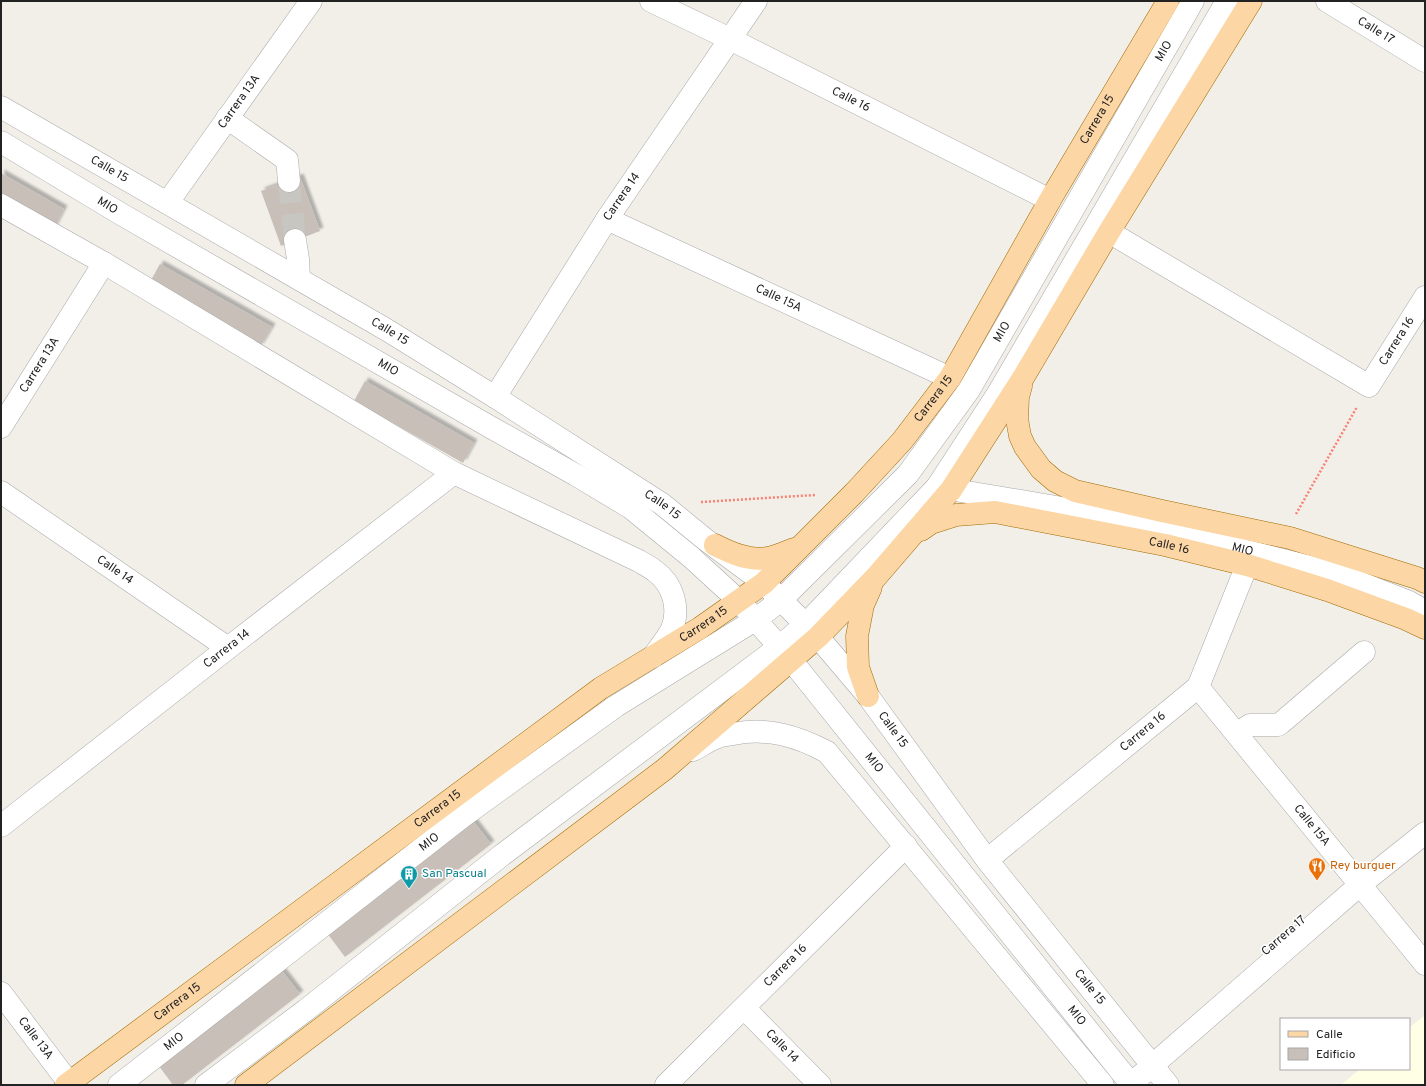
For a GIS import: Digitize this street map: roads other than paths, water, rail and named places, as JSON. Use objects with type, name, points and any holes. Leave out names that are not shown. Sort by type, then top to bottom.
[{"type":"main road","name":"Carrera 15","points":[[68,1084],[602,688],[653,657],[764,583],[854,493],[902,441],[950,378],[1050,200],[1168,1]]},
{"type":"main road","points":[[250,1084],[676,759],[785,654],[876,577],[910,538],[1023,378],[1109,232],[1251,1]]},
{"type":"main road","points":[[1023,378],[1018,397],[1017,419],[1020,436],[1025,447],[1041,469],[1055,481],[1075,491],[1162,512],[1290,538],[1344,554],[1425,582]]},
{"type":"main road","name":"Calle 16","points":[[910,538],[931,523],[956,515],[995,512],[1165,545],[1247,565],[1327,590],[1406,618],[1425,628]]},
{"type":"main road","points":[[715,545],[737,555],[749,558],[767,558],[799,547]]},
{"type":"main road","points":[[868,696],[858,667],[857,636],[863,605],[876,577]]},
{"type":"street","name":"Carrera 13A","points":[[168,202],[310,1]]},
{"type":"street","name":"Calle 16","points":[[651,1],[730,39],[1050,200]]},
{"type":"street","name":"Carrera 14","points":[[495,397],[607,219],[756,1]]},
{"type":"street","name":"MIO","points":[[119,1085],[462,817],[616,706],[755,620],[781,600],[908,474],[969,390],[1193,1]]},
{"type":"street","points":[[812,631],[944,488],[997,394],[1227,1]]},
{"type":"street","name":"Calle 17","points":[[1327,1],[1425,60]]},
{"type":"street","name":"Calle 15","points":[[1,106],[387,330],[495,397],[662,504],[764,583],[812,631],[868,696],[987,860],[1154,1073]]},
{"type":"street","points":[[227,118],[287,160],[289,181]]},
{"type":"street","name":"MIO","points":[[1,142],[121,214],[576,475],[625,505],[691,557],[739,601],[785,654],[1131,1084],[1154,1073]]},
{"type":"street","points":[[1,205],[104,263],[454,473],[639,561],[656,571],[667,583],[674,597],[676,613],[671,629],[653,657]]},
{"type":"street","name":"Calle 15A","points":[[607,219],[950,378]]},
{"type":"street","name":"Carrera 16","points":[[1109,232],[1369,386],[1425,297]]},
{"type":"street","points":[[295,240],[299,279]]},
{"type":"street","name":"Carrera 13A","points":[[1,427],[104,263]]},
{"type":"street","name":"Carrera 14","points":[[1,826],[454,473]]},
{"type":"street","name":"MIO","points":[[944,488],[1062,508],[1164,530],[1338,574],[1409,602],[1425,611]]},
{"type":"street","name":"Calle 14","points":[[1,492],[228,648]]},
{"type":"street","name":"Carrera 16","points":[[987,860],[1198,687],[1247,565]]},
{"type":"street","points":[[1236,734],[1250,725],[1278,725],[1364,652]]},
{"type":"street","points":[[206,1085],[306,1010],[502,855],[785,654]]},
{"type":"street","name":"Calle 15A","points":[[1198,687],[1361,884],[1425,964]]},
{"type":"street","points":[[676,759],[718,737],[745,731],[779,733],[809,742],[827,752],[1103,1085]]},
{"type":"street","name":"Carrera 17","points":[[1154,1073],[1171,1061],[1361,884],[1425,818]]},
{"type":"street","points":[[1361,884],[1425,833]]},
{"type":"street","name":"Carrera 16","points":[[666,1085],[906,846]]},
{"type":"street","name":"Carrera 17","points":[[1361,884],[1425,849]]},
{"type":"street","name":"Calle 13A","points":[[1,994],[68,1084]]},
{"type":"street","name":"Calle 14","points":[[744,1008],[820,1085]]},
{"type":"tunnel","points":[[289,181],[295,240]]},
{"type":"place","name":"Rey burguer","points":[[1317,881]]},
{"type":"place","name":"San Pascual","points":[[409,889]]}]
